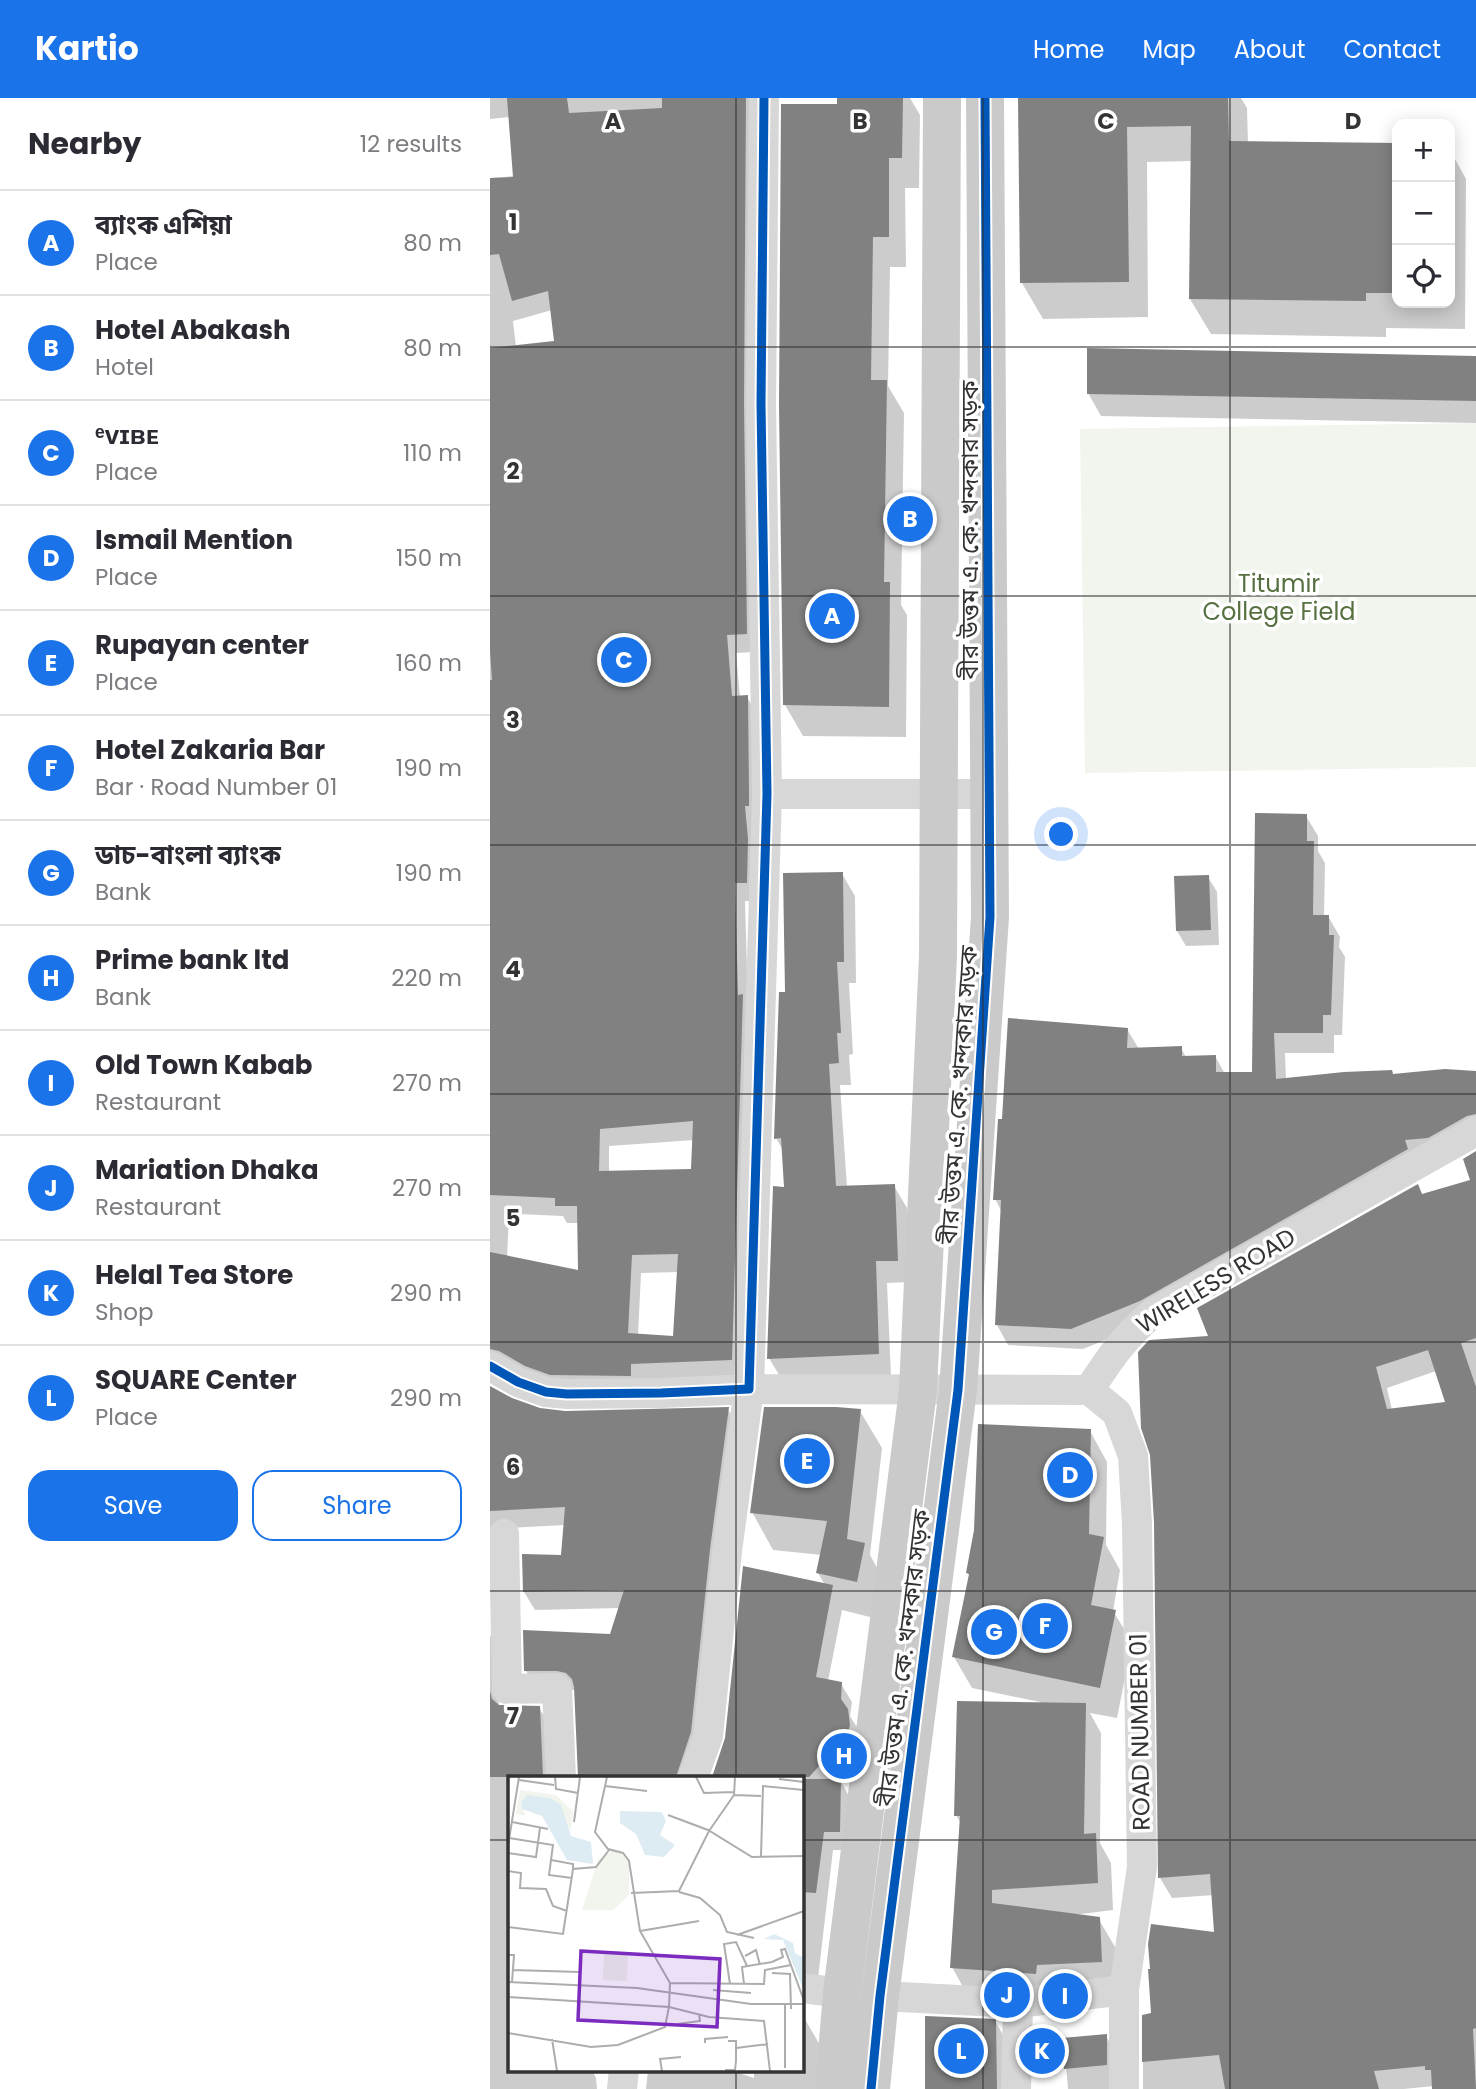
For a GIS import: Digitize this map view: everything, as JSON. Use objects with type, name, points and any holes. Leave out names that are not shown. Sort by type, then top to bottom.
[{"type":"main road","name":"বীর উত্তম এ. কে. খন্দকার সড়ক","points":[[834,2089],[842,1993],[918,1390],[938,956],[942,98]]},
{"type":"main road","name":"বীর উত্তম এ. কে. খন্দকার সড়ক","points":[[871,2089],[880,1996],[958,1390],[990,917],[985,98]]},
{"type":"street","points":[[693,1776],[708,1736],[727,1551],[749,1388],[767,794],[761,404],[764,98]]},
{"type":"street","points":[[767,794],[991,794]]},
{"type":"street","name":"WIRELESS ROAD","points":[[1089,1390],[1114,1350],[1153,1313],[1476,1131]]},
{"type":"street","points":[[490,1366],[518,1382],[546,1392],[568,1394],[749,1388],[1089,1390]]},
{"type":"street","name":"ROAD NUMBER 01","points":[[1089,1390],[1117,1413],[1133,1456],[1137,1524],[1142,1867],[1124,1990],[1124,2089]]},
{"type":"street","points":[[504,1534],[507,1689],[557,1688],[561,1776]]},
{"type":"street","points":[[803,1988],[842,1993]]},
{"type":"street","points":[[880,1996],[1018,2003],[1124,1990]]},
{"type":"street","points":[[1016,2089],[1018,2003]]},
{"type":"green space","name":"Titumir College Field","points":[[1476,423],[1476,767],[1085,773],[1080,429]]},
{"type":"building","points":[[507,98],[567,98],[569,113],[662,108],[662,98],[746,98],[744,404],[747,634],[727,635],[732,696],[748,695],[749,794],[749,806],[745,806],[748,839],[747,883],[735,883],[738,995],[743,994],[732,1360],[631,1364],[631,1376],[550,1375],[490,1349],[490,1252],[578,1270],[577,1206],[555,1206],[555,1198],[490,1195],[490,348],[554,341],[548,291],[512,301],[499,254],[490,255],[490,178],[513,177]],"holes":[[[693,1121],[691,1169],[599,1171],[600,1129]],[[678,1254],[673,1336],[628,1333],[632,1255]]]},
{"type":"building","points":[[837,98],[903,98],[902,158],[889,158],[889,237],[873,237],[871,380],[887,380],[884,582],[890,582],[889,707],[783,705],[779,404],[781,104],[837,104]]},
{"type":"building","points":[[1018,98],[1228,98],[1229,141],[1392,143],[1392,293],[1366,293],[1366,301],[1189,299],[1191,126],[1127,127],[1129,282],[1020,283]]},
{"type":"building","points":[[1087,348],[1476,356],[1476,401],[1087,394]]},
{"type":"building","points":[[1255,813],[1307,814],[1307,841],[1314,841],[1313,915],[1329,915],[1329,935],[1334,935],[1331,1015],[1323,1015],[1323,1033],[1274,1033],[1276,1079],[1392,1070],[1393,1074],[1445,1069],[1476,1071],[1476,1114],[1467,1116],[1428,1138],[1405,1140],[1408,1149],[1140,1301],[1071,1329],[995,1325],[1001,1200],[993,1200],[998,1119],[1002,1119],[1008,1018],[1128,1028],[1127,1048],[1182,1046],[1182,1056],[1216,1055],[1216,1072],[1252,1072]]},
{"type":"building","points":[[843,872],[844,962],[837,962],[841,1033],[837,1033],[839,1063],[829,1064],[836,1186],[895,1184],[898,1261],[876,1261],[879,1354],[767,1359],[773,1186],[784,1187],[781,1138],[774,1139],[779,992],[785,992],[783,873]]},
{"type":"building","points":[[1209,875],[1211,930],[1176,931],[1174,876]]},
{"type":"building","points":[[1476,1151],[1476,1338],[1461,1343],[1476,1387],[1476,2028],[1473,2029],[1476,2089],[1432,2089],[1431,2070],[1425,2070],[1425,2066],[1374,2071],[1379,2089],[1225,2089],[1219,2055],[1142,2062],[1142,2015],[1151,2013],[1148,1944],[1151,1924],[1214,1932],[1210,1874],[1158,1878],[1154,1523],[1150,1455],[1141,1428],[1138,1352],[1149,1340],[1208,1336],[1197,1308],[1418,1184],[1422,1194],[1470,1180],[1463,1159]],"holes":[[[1428,1350],[1445,1402],[1387,1409],[1376,1367]]]},
{"type":"building","points":[[490,1386],[512,1398],[540,1408],[565,1411],[729,1407],[710,1549],[691,1732],[676,1776],[578,1776],[572,1679],[566,1673],[557,1671],[524,1671],[523,1630],[610,1634],[624,1590],[523,1592],[522,1554],[561,1555],[565,1507],[490,1511]]},
{"type":"building","points":[[764,1407],[861,1409],[847,1539],[865,1543],[857,1582],[816,1573],[827,1521],[750,1513]]},
{"type":"building","points":[[978,1424],[1091,1429],[1089,1534],[1104,1537],[1091,1605],[1116,1610],[1100,1688],[952,1657],[969,1574],[966,1573],[974,1530]]},
{"type":"building","points":[[743,1566],[833,1585],[816,1677],[842,1682],[841,1699],[848,1709],[850,1725],[847,1736],[809,1777],[712,1776],[725,1738]]},
{"type":"building","points":[[490,1691],[492,1699],[499,1705],[540,1706],[543,1776],[490,1777]]},
{"type":"building","points":[[957,1701],[1086,1703],[1084,1834],[1096,1833],[1098,1883],[992,1890],[992,1903],[1100,1917],[1102,1962],[1037,1965],[1036,1974],[950,1968],[960,1816],[954,1816]]},
{"type":"building","points":[[803,1779],[841,1779],[840,1832],[824,1832],[816,1893],[803,1892]]},
{"type":"building","points":[[925,2016],[996,2019],[997,2089],[925,2089]]},
{"type":"building","points":[[1107,2034],[1107,2065],[1064,2069],[1062,2038]]},
{"type":"cycle path","points":[[490,1366],[518,1382],[546,1392],[567,1394],[749,1389],[767,794],[761,404],[764,98]]},
{"type":"cycle path","points":[[871,2089],[880,1996],[958,1390],[990,917],[985,98]]},
{"type":"place","name":"Hotel Abakash","points":[[910,519]]},
{"type":"place","name":"ব্যাংক এশিয়া","points":[[832,616]]},
{"type":"place","name":"ᵉᴠɪʙᴇ","points":[[624,660]]},
{"type":"place","name":"Rupayan center","points":[[807,1461]]},
{"type":"place","name":"Ismail Mention","points":[[1070,1475]]},
{"type":"place","name":"Hotel Zakaria Bar","points":[[1045,1626]]},
{"type":"place","name":"ডাচ-বাংলা ব্যাংক","points":[[994,1632]]},
{"type":"place","name":"Prime bank ltd","points":[[844,1756]]},
{"type":"place","name":"Mariation Dhaka","points":[[1007,1995]]},
{"type":"place","name":"Old Town Kabab","points":[[1065,1996]]},
{"type":"place","name":"SQUARE Center","points":[[961,2051]]},
{"type":"place","name":"Helal Tea Store","points":[[1042,2051]]}]
